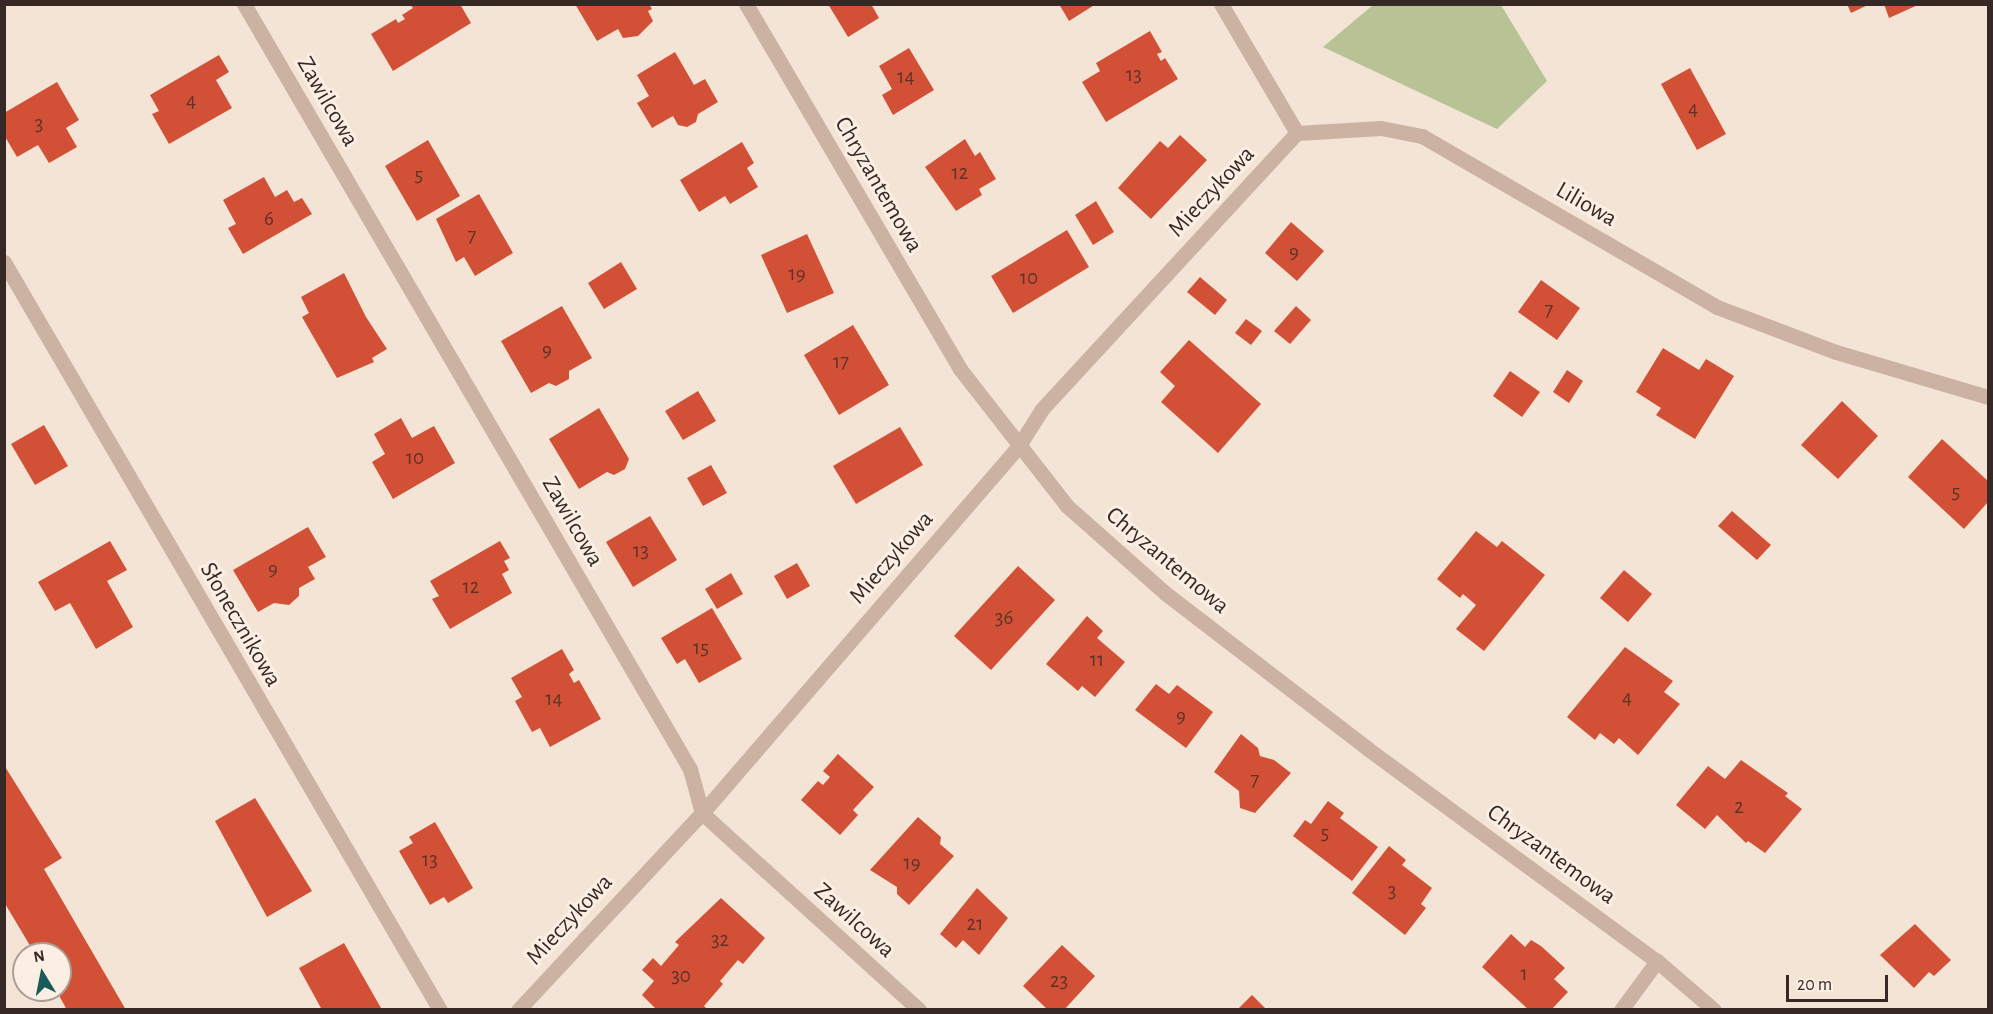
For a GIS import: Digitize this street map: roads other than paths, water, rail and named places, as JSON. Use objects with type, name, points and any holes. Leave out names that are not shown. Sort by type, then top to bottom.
[{"type":"street","name":"Zawilcowa","points":[[244,4],[690,769],[702,813],[919,1010]]},
{"type":"street","name":"Chryzantemowa","points":[[746,4],[960,369],[1018,447],[1067,506],[1165,592],[1368,748],[1658,961],[1714,1010]]},
{"type":"street","points":[[1221,4],[1297,133]]},
{"type":"street","name":"Liliowa","points":[[1297,133],[1381,128],[1422,136],[1717,307],[1836,352],[1989,397]]},
{"type":"street","name":"Mieczykowa","points":[[518,1010],[702,813],[1018,447],[1042,409],[1297,133]]},
{"type":"street","name":"Słonecznikowa","points":[[4,262],[440,1010]]},
{"type":"street","points":[[1621,1010],[1658,961]]}]
